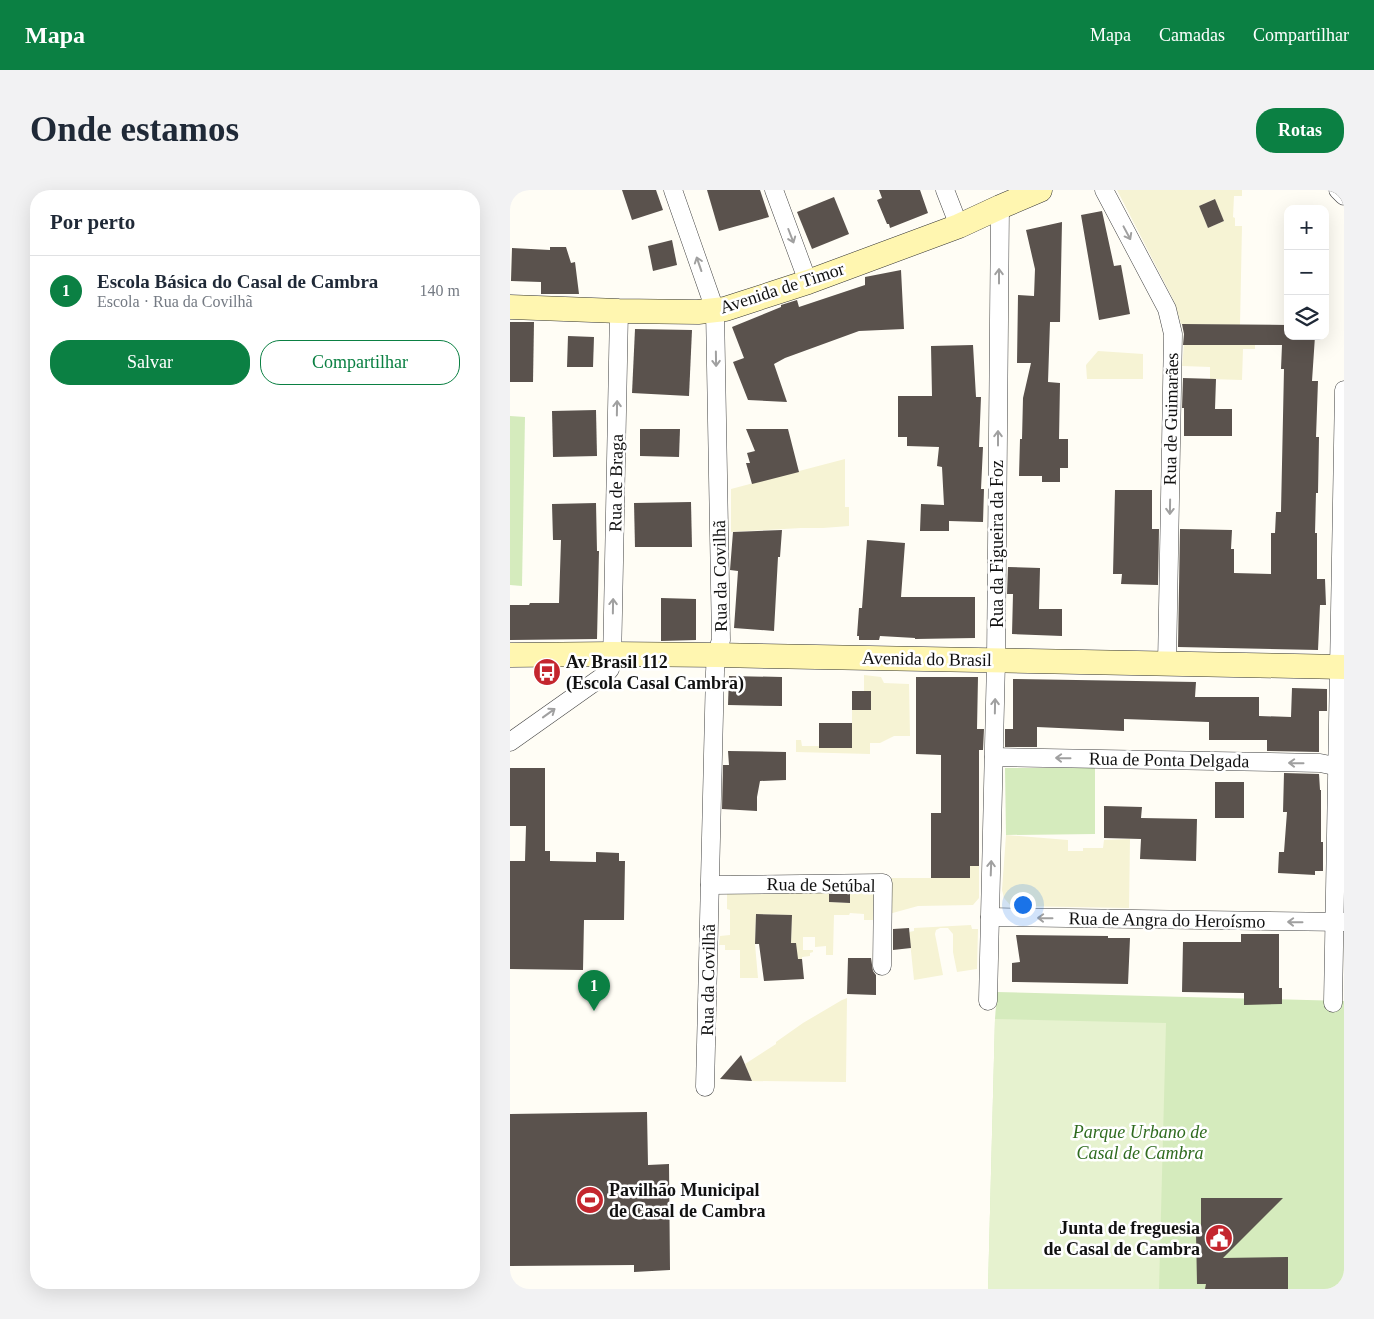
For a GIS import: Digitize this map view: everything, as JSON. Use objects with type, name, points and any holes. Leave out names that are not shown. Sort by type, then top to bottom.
[{"type":"street","name":"Rua da Covilhã","points":[[673,190],[715,310],[722,640],[716,655],[705,1088]]},
{"type":"street","points":[[774,190],[808,282]]},
{"type":"street","points":[[945,190],[959,226]]},
{"type":"street","name":"Avenida de Timor","points":[[510,307],[619,311],[698,312],[715,310],[808,282],[959,226],[1040,190]]},
{"type":"street","name":"Rua de Guimarães","points":[[1104,190],[1167,308],[1173,334],[1167,664]]},
{"type":"street","points":[[1338,190],[1344,196]]},
{"type":"street","name":"Rua da Figueira da Foz","points":[[988,1001],[996,661],[1000,207]]},
{"type":"street","name":"Rua de Braga","points":[[612,654],[619,311]]},
{"type":"street","points":[[1333,1003],[1339,922],[1344,390]]},
{"type":"street","points":[[510,742],[606,674],[612,663],[612,654]]},
{"type":"street","name":"Avenida do Brasil","points":[[510,655],[716,655],[1342,667]]},
{"type":"street","name":"Rua de Ponta Delgada","points":[[994,756],[1320,763],[1341,768]]},
{"type":"street","name":"Rua de Setúbal","points":[[710,885],[883,883],[882,966]]},
{"type":"street","name":"Rua de Angra do Heroísmo","points":[[990,917],[1339,922]]},
{"type":"shaded area","points":[[1117,190],[1242,190],[1242,196],[1234,196],[1233,217],[1235,218],[1235,226],[1242,226],[1240,325],[1181,324],[1174,301]],"holes":[[[1214,199],[1224,221],[1208,228],[1199,206]]]},
{"type":"shaded area","points":[[1255,325],[1255,349],[1243,349],[1242,380],[1210,379],[1210,367],[1182,366],[1184,345]]},
{"type":"shaded area","points":[[1098,351],[1143,354],[1143,379],[1087,379],[1086,365]]},
{"type":"shaded area","points":[[845,459],[845,507],[849,507],[849,526],[731,532],[731,489]]},
{"type":"shaded area","points":[[864,675],[881,677],[884,683],[909,684],[910,736],[894,736],[880,743],[870,743],[870,754],[796,752],[796,740],[801,740],[802,746],[852,748],[852,710],[871,710],[871,692],[864,691]]},
{"type":"shaded area","points":[[1006,835],[1068,840],[1068,851],[1083,851],[1083,848],[1103,848],[1104,840],[1130,839],[1129,908],[1011,906],[1004,898],[1002,890]]},
{"type":"shaded area","points":[[970,866],[979,866],[979,898],[973,905],[918,906],[889,914],[879,920],[864,920],[864,914],[834,915],[833,955],[826,955],[826,946],[815,947],[815,937],[803,937],[803,950],[813,950],[813,952],[810,953],[810,956],[798,959],[791,943],[792,915],[756,914],[755,944],[758,978],[740,978],[740,950],[725,950],[725,945],[719,945],[720,936],[730,935],[727,885],[731,885],[731,875],[741,875],[741,884],[829,891],[829,902],[850,903],[850,878],[969,878]]},
{"type":"shaded area","points":[[971,925],[972,929],[978,929],[977,969],[957,972],[953,952],[953,934],[948,928],[940,928],[936,930],[935,934],[943,975],[914,980],[909,932],[914,931],[914,928]]},
{"type":"shaded area","points":[[847,998],[846,1082],[752,1081],[745,1064],[776,1044],[776,1042],[803,1023]]},
{"type":"green space","points":[[510,416],[525,417],[522,586],[510,585]]},
{"type":"green space","points":[[1005,768],[1095,768],[1095,834],[1006,835]]},
{"type":"green space","name":"Parque Urbano de Casal de Cambra","points":[[997,992],[1344,1001],[1344,1289],[988,1289]]},
{"type":"green space","points":[[995,1019],[1166,1023],[1159,1289],[988,1289]]},
{"type":"building","points":[[622,190],[656,190],[663,210],[632,220]]},
{"type":"building","points":[[707,190],[760,190],[769,217],[719,231]]},
{"type":"building","points":[[879,190],[920,190],[928,213],[890,228],[877,200],[882,198]]},
{"type":"building","points":[[834,197],[849,234],[812,249],[797,212]]},
{"type":"building","points":[[1215,199],[1224,221],[1208,228],[1199,206]]},
{"type":"building","points":[[1102,211],[1114,266],[1121,265],[1130,314],[1099,320],[1081,215]]},
{"type":"building","points":[[1062,222],[1060,322],[1050,322],[1048,382],[1060,383],[1059,439],[1068,439],[1068,468],[1060,468],[1060,482],[1042,482],[1042,476],[1019,476],[1023,398],[1031,363],[1017,363],[1018,295],[1034,296],[1035,269],[1026,230]]},
{"type":"building","points":[[672,240],[677,265],[653,271],[648,246]]},
{"type":"building","points":[[550,247],[566,247],[571,263],[575,262],[579,294],[541,294],[541,282],[511,281],[512,248],[550,250]]},
{"type":"building","points":[[901,270],[904,329],[859,331],[785,358],[774,364],[787,402],[748,400],[733,362],[744,358],[732,327],[781,307],[781,305],[797,300],[799,307],[865,285],[865,277]]},
{"type":"building","points":[[510,322],[534,322],[533,382],[510,382]]},
{"type":"building","points":[[1182,324],[1284,325],[1284,340],[1315,340],[1312,381],[1318,381],[1316,437],[1319,437],[1315,533],[1317,533],[1317,579],[1325,579],[1326,605],[1320,605],[1318,650],[1178,647],[1180,529],[1232,530],[1231,549],[1234,549],[1234,573],[1271,574],[1271,533],[1275,533],[1276,512],[1281,512],[1284,369],[1281,369],[1282,345],[1183,345],[1184,334]]},
{"type":"building","points":[[635,329],[692,330],[689,396],[632,393]]},
{"type":"building","points":[[568,336],[594,337],[593,367],[567,367]]},
{"type":"building","points":[[973,345],[976,397],[981,397],[979,447],[983,447],[981,489],[984,489],[983,522],[949,521],[949,531],[920,531],[921,504],[944,505],[942,467],[937,466],[939,447],[907,446],[907,437],[898,437],[898,396],[932,396],[931,346]]},
{"type":"building","points":[[1183,378],[1216,379],[1215,409],[1232,409],[1232,436],[1184,436],[1184,408],[1182,408]]},
{"type":"building","points":[[596,410],[597,456],[553,457],[552,411]]},
{"type":"building","points":[[640,429],[680,429],[679,457],[640,456]]},
{"type":"building","points":[[746,429],[788,429],[799,472],[752,484],[746,463],[750,463],[747,453],[755,451]]},
{"type":"building","points":[[1115,490],[1152,490],[1152,529],[1159,529],[1158,585],[1121,584],[1122,574],[1113,574]]},
{"type":"building","points":[[691,502],[692,547],[635,547],[634,503]]},
{"type":"building","points":[[596,503],[597,551],[599,551],[597,639],[510,640],[510,605],[559,603],[561,540],[553,540],[552,504]]},
{"type":"building","points":[[782,530],[780,557],[778,557],[774,631],[734,628],[738,571],[730,570],[733,532]]},
{"type":"building","points":[[867,540],[905,543],[901,597],[975,597],[975,638],[915,639],[880,636],[879,640],[859,640],[859,636],[857,636],[859,608],[862,608]]},
{"type":"building","points":[[1008,567],[1040,568],[1039,609],[1062,609],[1062,636],[1012,634],[1013,594],[1007,594]]},
{"type":"building","points":[[661,598],[696,599],[696,640],[661,641]]},
{"type":"building","points":[[729,676],[782,677],[782,706],[728,705]]},
{"type":"building","points":[[916,677],[978,677],[977,729],[984,729],[983,750],[979,750],[979,866],[970,866],[970,878],[931,878],[931,813],[941,813],[941,755],[916,754]]},
{"type":"building","points":[[1013,679],[1196,682],[1195,697],[1259,697],[1259,716],[1291,717],[1292,688],[1327,689],[1327,711],[1319,711],[1319,752],[1267,751],[1267,740],[1209,740],[1209,722],[1124,719],[1124,731],[1037,727],[1037,747],[1005,747],[1005,729],[1013,729]]},
{"type":"building","points":[[852,691],[871,691],[871,710],[852,710]]},
{"type":"building","points":[[819,723],[852,723],[852,748],[819,748]]},
{"type":"building","points":[[728,751],[786,752],[786,780],[760,781],[757,811],[722,809],[723,765],[729,765]]},
{"type":"building","points":[[510,768],[545,768],[545,851],[550,851],[550,861],[596,862],[596,852],[619,853],[619,861],[625,861],[624,920],[584,920],[583,970],[510,969],[510,861],[525,861],[526,826],[510,826]]},
{"type":"building","points":[[1284,773],[1319,774],[1323,871],[1315,871],[1315,875],[1278,873],[1279,852],[1284,852],[1287,812],[1283,812]]},
{"type":"building","points":[[1215,782],[1244,782],[1244,818],[1215,818]]},
{"type":"building","points":[[1104,806],[1142,807],[1141,818],[1197,819],[1196,861],[1140,859],[1141,839],[1104,838]]},
{"type":"building","points":[[829,894],[850,894],[850,903],[829,902]]},
{"type":"building","points":[[756,914],[792,915],[791,943],[796,943],[798,959],[802,959],[804,979],[764,981],[759,944],[755,944]]},
{"type":"building","points":[[909,928],[911,948],[893,950],[893,929]]},
{"type":"building","points":[[1241,934],[1279,934],[1279,988],[1282,988],[1282,1004],[1244,1005],[1244,993],[1182,992],[1183,942],[1241,942]]},
{"type":"building","points":[[1016,935],[1130,938],[1128,984],[1012,982],[1012,963],[1020,962]]},
{"type":"building","points":[[848,958],[871,958],[873,971],[876,975],[876,995],[847,994]]},
{"type":"building","points":[[741,1055],[752,1081],[720,1079]]},
{"type":"building","name":"Pavilhão Municipal de Casal de Cambra","points":[[647,1112],[648,1165],[669,1164],[670,1270],[634,1272],[634,1265],[510,1266],[510,1114]]},
{"type":"building","name":"Junta de freguesia de Casal de Cambra","points":[[1201,1198],[1283,1198],[1223,1258],[1288,1257],[1288,1289],[1205,1289],[1206,1284],[1197,1284],[1196,1232],[1201,1232]]},
{"type":"place","name":"Av Brasil 112 (Escola Casal Cambra)","points":[[547,672]]},
{"type":"place","name":"Escola Básica do Casal de Cambra","points":[[594,1011]]},
{"type":"place","name":"Pavilhão Municipal de Casal de Cambra","points":[[590,1200]]},
{"type":"place","name":"Junta de freguesia de Casal de Cambra","points":[[1219,1238]]}]
